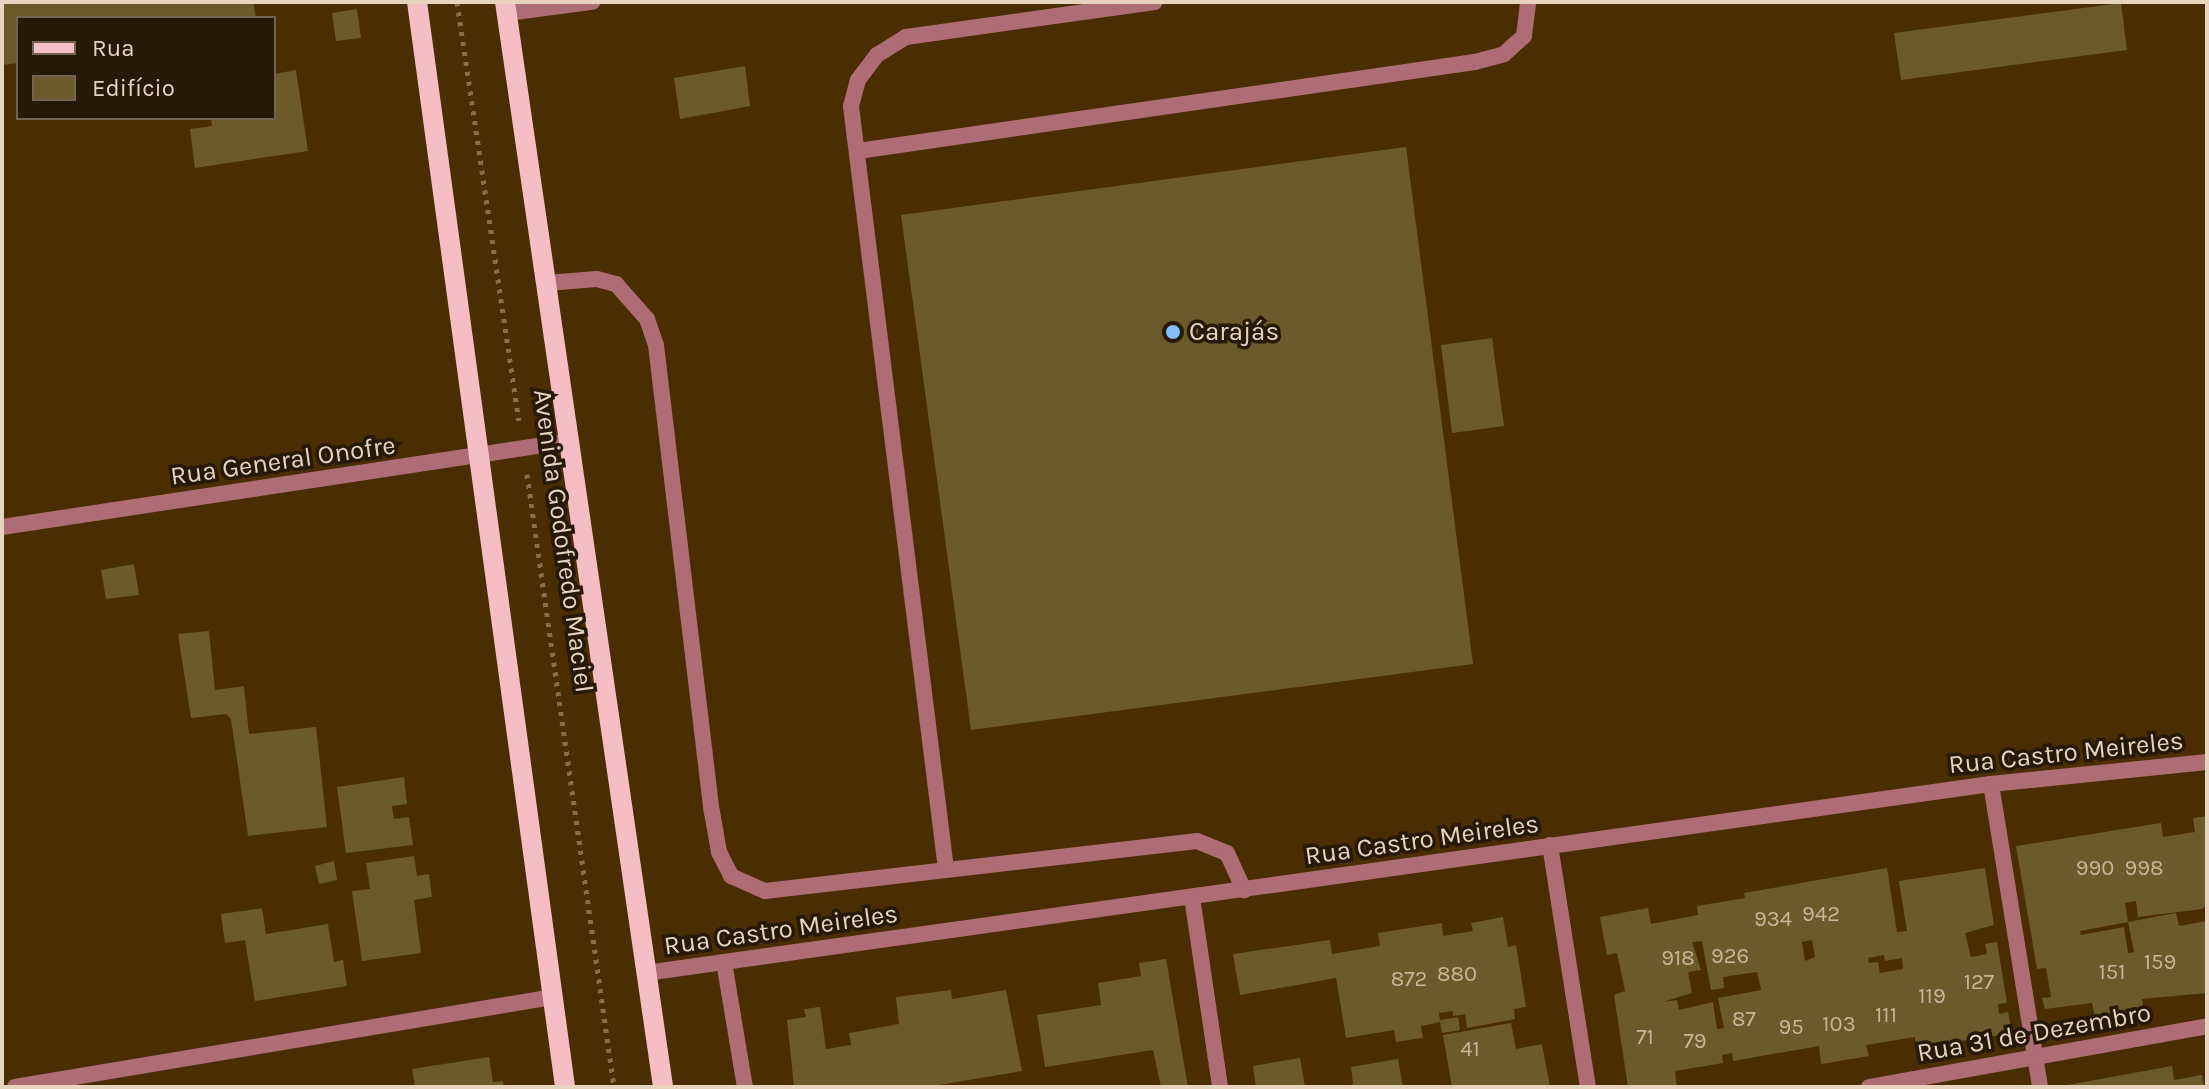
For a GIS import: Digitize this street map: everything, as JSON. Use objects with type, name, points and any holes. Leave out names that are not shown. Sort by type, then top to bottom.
[{"type":"main road","points":[[417,2],[565,1087]]},
{"type":"main road","name":"Avenida Godofredo Maciel","points":[[506,7],[663,1087]]},
{"type":"street","points":[[506,7],[592,2]]},
{"type":"street","points":[[946,869],[851,106],[858,80],[877,55],[906,37],[1155,2]]},
{"type":"street","points":[[858,151],[1475,62],[1504,54],[1524,36],[1528,2]]},
{"type":"street","points":[[547,283],[597,279],[616,284],[647,319],[656,345],[712,812],[719,852],[731,876],[765,891],[1197,841],[1227,853],[1244,890]]},
{"type":"street","name":"Rua General Onofre","points":[[2,527],[570,441]]},
{"type":"street","name":"Rua Castro Meireles","points":[[646,973],[1991,784],[2207,762]]},
{"type":"street","points":[[1991,784],[2040,1087]]},
{"type":"street","points":[[1550,845],[1588,1087]]},
{"type":"street","points":[[1192,897],[1220,1087]]},
{"type":"street","points":[[724,962],[745,1087]]},
{"type":"street","points":[[15,1087],[553,997]]},
{"type":"street","name":"Rua 31 de Dezembro","points":[[1869,1087],[2207,1026]]},
{"type":"path","name":"Avenida Godofredo Maciel","points":[[457,2],[614,1087]]},
{"type":"building","points":[[2,2],[253,2],[256,16],[16,16],[16,63],[2,65]]},
{"type":"building","points":[[2121,3],[2127,50],[1901,80],[1894,33]]},
{"type":"building","points":[[357,9],[361,38],[336,41],[332,13]]},
{"type":"building","points":[[745,66],[750,106],[680,119],[674,78]]},
{"type":"building","points":[[296,70],[308,151],[195,168],[190,129],[212,126],[211,120],[276,120],[276,74]]},
{"type":"building","name":"Carajás","points":[[1406,147],[1473,664],[971,730],[901,215]]},
{"type":"building","points":[[1492,338],[1504,426],[1452,433],[1441,345]]},
{"type":"building","points":[[134,564],[139,595],[106,599],[101,570]]},
{"type":"building","points":[[209,631],[215,690],[244,686],[249,734],[316,727],[327,827],[248,836],[231,719],[226,714],[191,718],[178,634]]},
{"type":"building","points":[[404,777],[407,804],[392,806],[394,819],[409,817],[413,845],[346,853],[337,787]]},
{"type":"building","points":[[2207,816],[2207,905],[2202,909],[2138,917],[2136,901],[2125,903],[2128,922],[2176,913],[2179,926],[2207,921],[2207,993],[2142,999],[2144,1010],[2095,1018],[2092,1003],[2045,1009],[2042,998],[2051,997],[2046,968],[2037,969],[2016,846],[2161,823],[2163,837],[2195,832],[2193,818]],"holes":[[[2128,922],[2134,952],[2128,953],[2124,927],[2081,935],[2080,931]]]},
{"type":"building","points":[[414,856],[417,876],[429,874],[432,897],[414,900],[421,953],[362,961],[352,891],[370,889],[366,863]]},
{"type":"building","points":[[334,861],[337,880],[319,884],[315,866]]},
{"type":"building","points":[[1887,868],[1897,932],[1907,931],[1899,881],[1985,868],[1994,925],[1965,933],[1971,957],[1987,954],[1985,944],[1997,942],[2007,1003],[1998,1004],[1999,1014],[2008,1012],[2012,1033],[1916,1048],[1915,1037],[1866,1045],[1869,1056],[1821,1064],[1819,1046],[1733,1061],[1732,1053],[1722,1055],[1723,1063],[1675,1071],[1677,1087],[1628,1087],[1614,995],[1625,991],[1617,953],[1607,955],[1600,917],[1648,908],[1651,924],[1698,915],[1697,906],[1745,898],[1744,893]],"holes":[[[1812,940],[1815,957],[1805,961],[1802,942]],[[1702,941],[1711,990],[1724,988],[1723,977],[1757,972],[1761,990],[1718,998],[1724,1028],[1717,1029],[1713,1002],[1679,1010],[1677,1000],[1663,1002],[1692,993],[1688,972],[1701,970],[1692,942]],[[1884,955],[1885,961],[1902,958],[1903,969],[1880,973],[1878,962],[1869,963],[1868,958]]]},
{"type":"building","points":[[262,908],[266,934],[328,924],[334,962],[343,960],[347,986],[255,1001],[245,940],[225,943],[221,914]]},
{"type":"building","points":[[1503,917],[1508,947],[1516,945],[1526,1007],[1514,1009],[1515,1019],[1467,1028],[1465,1014],[1453,1016],[1453,1011],[1439,1013],[1440,1020],[1458,1017],[1460,1030],[1442,1033],[1440,1022],[1421,1026],[1423,1038],[1396,1042],[1394,1030],[1346,1038],[1336,978],[1240,995],[1233,954],[1330,940],[1332,954],[1380,946],[1378,933],[1442,923],[1443,936],[1473,931],[1471,923]]},
{"type":"building","points":[[1166,959],[1188,1087],[1161,1087],[1153,1050],[1045,1067],[1037,1015],[1101,1005],[1098,983],[1141,976],[1139,963]]},
{"type":"building","points":[[951,990],[952,999],[1006,990],[1022,1071],[927,1087],[794,1087],[787,1020],[806,1017],[804,1009],[820,1007],[826,1049],[851,1045],[849,1033],[899,1024],[896,997]]},
{"type":"building","points":[[1511,1023],[1516,1049],[1542,1044],[1550,1087],[1452,1087],[1443,1035]]},
{"type":"building","points":[[489,1057],[493,1082],[503,1081],[504,1087],[415,1087],[412,1069]]},
{"type":"building","points":[[1300,1058],[1305,1087],[1256,1087],[1253,1066]]},
{"type":"building","points":[[1398,1059],[1403,1087],[1346,1087],[1353,1084],[1351,1067]]},
{"type":"building","points":[[2172,1066],[2174,1080],[2202,1075],[2204,1087],[2056,1087]]},
{"type":"place","name":"Carajás","points":[[1173,332]]}]
